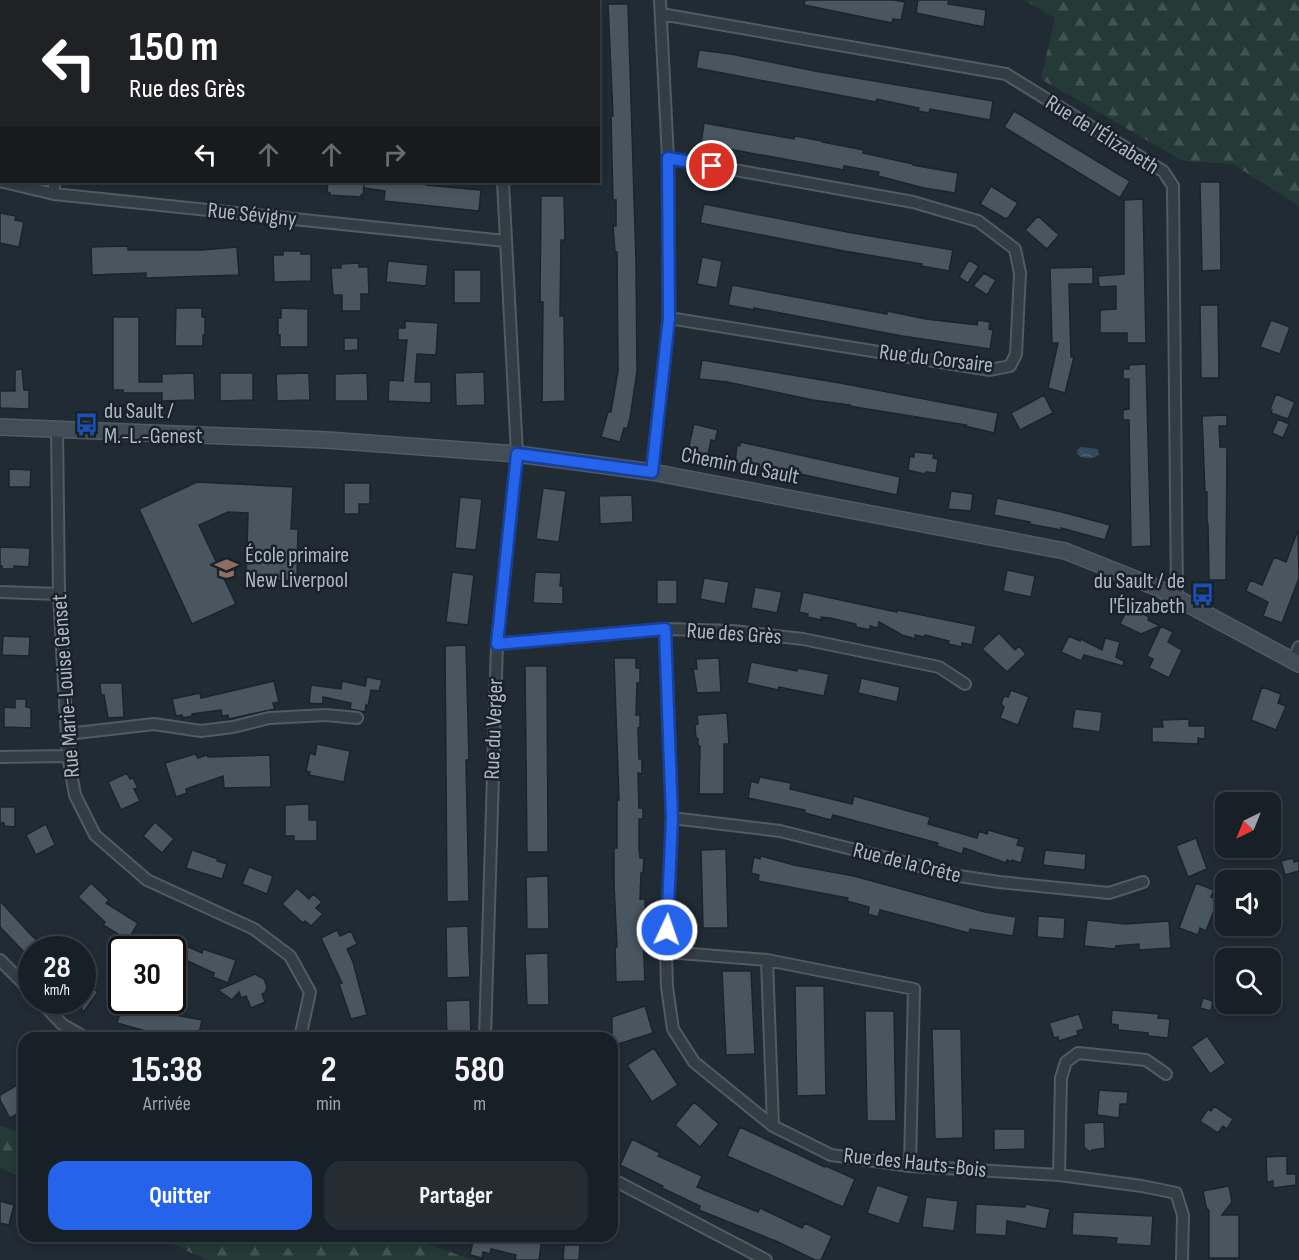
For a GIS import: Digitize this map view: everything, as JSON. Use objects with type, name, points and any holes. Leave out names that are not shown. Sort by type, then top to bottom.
[{"type":"street","points":[[652,472],[669,318],[668,158],[660,0]]},
{"type":"street","name":"Rue de l'Élizabeth","points":[[661,14],[1006,75],[1163,171],[1173,186],[1177,598]]},
{"type":"street","name":"Rue du Corsaire","points":[[668,158],[913,201],[978,221],[1015,249],[1020,273],[1016,354],[1010,366],[990,370],[669,318]]},
{"type":"street","name":"Rue Sévigny","points":[[4,183],[54,194],[505,241]]},
{"type":"street","points":[[54,183],[54,194]]},
{"type":"street","name":"Rue du Verger","points":[[485,1032],[497,644],[517,454],[503,183]]},
{"type":"street","name":"Chemin du Sault","points":[[0,428],[57,428],[327,440],[517,454],[652,472],[1065,551],[1158,588],[1296,663]]},
{"type":"street","name":"Rue Marie-Louise Genset","points":[[57,428],[59,594],[68,756],[75,795],[95,835],[147,880],[254,929],[290,956],[310,992],[301,1032]]},
{"type":"street","points":[[0,592],[59,594]]},
{"type":"street","name":"Rue des Grès","points":[[497,644],[665,629],[733,631],[803,639],[939,667],[965,684]]},
{"type":"street","name":"Rue des Hauts-Bois","points":[[665,629],[672,818],[666,952],[667,987],[673,1029],[694,1062],[773,1126],[831,1155],[910,1166],[1059,1175],[1176,1193],[1183,1215],[1182,1260]]},
{"type":"street","points":[[1296,663],[1299,646]]},
{"type":"street","points":[[67,734],[154,724],[201,731],[233,727],[269,718],[326,716],[357,718]]},
{"type":"street","points":[[0,756],[68,756]]},
{"type":"street","name":"Rue de la Crête","points":[[672,818],[780,831],[959,876],[999,882],[1109,893],[1143,882]]},
{"type":"street","points":[[666,952],[767,960],[914,989],[910,1166]]},
{"type":"street","points":[[0,960],[18,978]]},
{"type":"street","points":[[767,960],[773,1126]]},
{"type":"street","points":[[53,1014],[76,1032]]},
{"type":"street","points":[[1059,1175],[1061,1078],[1066,1062],[1078,1053],[1146,1060],[1166,1074]]},
{"type":"street","points":[[618,1182],[766,1260]]},
{"type":"green space","points":[[1024,0],[1299,0],[1299,206],[1233,164],[1183,161],[1041,79],[1055,18]]},
{"type":"green space","points":[[0,1125],[18,1132],[18,1176],[0,1168]]},
{"type":"green space","points":[[168,1242],[421,1242],[473,1260],[207,1260]]},
{"type":"water","points":[[1081,447],[1098,449],[1099,455],[1091,458],[1080,456],[1077,450]]},
{"type":"building","points":[[805,0],[905,2],[901,20],[893,19],[892,23],[804,5]]},
{"type":"building","points":[[918,0],[949,0],[948,4],[986,10],[984,27],[916,13]]},
{"type":"building","points":[[608,4],[628,4],[636,261],[637,371],[630,418],[620,442],[601,437],[608,412],[611,412],[618,371],[617,252],[615,252],[613,226],[616,226],[616,200],[613,200],[611,116],[613,116]]},
{"type":"building","points":[[699,50],[993,101],[990,120],[930,109],[929,113],[918,111],[919,108],[877,99],[876,102],[696,68]]},
{"type":"building","points":[[1014,111],[1130,181],[1120,198],[1004,127]]},
{"type":"building","points":[[704,123],[794,139],[795,136],[822,141],[864,150],[863,153],[913,165],[958,173],[955,193],[924,188],[878,176],[879,172],[844,166],[844,170],[701,144]]},
{"type":"building","points":[[1200,182],[1220,182],[1221,270],[1202,271]]},
{"type":"building","points":[[328,183],[426,183],[426,185],[481,190],[479,211],[384,201],[385,191],[364,188],[364,185],[361,197],[329,195],[330,193],[327,192]]},
{"type":"building","points":[[991,186],[1018,203],[1008,218],[980,204]]},
{"type":"building","points":[[541,196],[564,196],[565,240],[561,240],[560,316],[564,316],[565,401],[542,402]]},
{"type":"building","points":[[1143,199],[1146,343],[1127,343],[1127,333],[1100,333],[1100,310],[1116,309],[1116,286],[1099,287],[1098,276],[1124,274],[1124,200]]},
{"type":"building","points":[[704,204],[953,250],[949,271],[700,223]]},
{"type":"building","points":[[0,213],[16,216],[15,220],[24,222],[19,247],[0,243]]},
{"type":"building","points":[[1038,216],[1059,235],[1047,249],[1025,230]]},
{"type":"building","points":[[128,246],[128,250],[201,250],[237,247],[239,275],[146,278],[146,273],[92,275],[91,247]]},
{"type":"building","points":[[283,251],[301,251],[301,254],[311,254],[311,281],[274,282],[273,255],[283,255]]},
{"type":"building","points":[[702,257],[722,261],[717,288],[697,284]]},
{"type":"building","points":[[969,260],[979,266],[968,283],[959,277]]},
{"type":"building","points":[[388,261],[428,265],[426,286],[386,282]]},
{"type":"building","points":[[359,263],[359,267],[368,267],[369,294],[361,294],[361,311],[342,311],[342,295],[333,295],[331,268],[341,268],[341,264]]},
{"type":"building","points":[[1093,267],[1093,284],[1069,284],[1071,357],[1074,357],[1065,393],[1048,388],[1058,343],[1052,343],[1050,268]]},
{"type":"building","points":[[454,270],[481,270],[481,303],[454,303]]},
{"type":"building","points":[[984,273],[996,280],[987,295],[973,286]]},
{"type":"building","points":[[732,285],[887,314],[887,311],[926,319],[977,325],[978,320],[990,322],[989,329],[993,330],[990,349],[728,305]]},
{"type":"building","points":[[1200,305],[1218,305],[1219,378],[1201,378]]},
{"type":"building","points":[[176,308],[202,308],[202,317],[205,317],[203,346],[175,346]]},
{"type":"building","points":[[281,308],[308,309],[308,347],[280,347],[278,318],[281,318]]},
{"type":"building","points":[[113,317],[139,317],[139,382],[162,382],[162,374],[194,373],[195,400],[162,401],[162,393],[123,393],[123,390],[113,390]]},
{"type":"building","points":[[1271,320],[1290,327],[1280,354],[1260,347]]},
{"type":"building","points":[[405,321],[438,323],[436,355],[417,354],[415,382],[431,382],[431,403],[388,401],[389,380],[403,381],[407,340],[398,340],[398,328],[405,328]]},
{"type":"building","points":[[344,338],[358,338],[358,350],[344,351]]},
{"type":"building","points":[[702,360],[998,413],[994,433],[966,425],[699,379]]},
{"type":"building","points":[[1146,364],[1151,546],[1131,547],[1129,420],[1123,420],[1123,410],[1129,409],[1129,379],[1123,379],[1123,369],[1129,369],[1129,365]]},
{"type":"building","points":[[22,369],[24,390],[29,390],[29,409],[0,408],[0,391],[15,391],[15,370]]},
{"type":"building","points":[[484,372],[485,405],[456,406],[455,373]]},
{"type":"building","points":[[220,373],[253,373],[253,400],[220,401]]},
{"type":"building","points":[[309,373],[310,400],[277,401],[276,374]]},
{"type":"building","points":[[367,373],[368,401],[335,401],[335,374]]},
{"type":"building","points":[[1276,394],[1295,402],[1288,419],[1271,413],[1270,409]]},
{"type":"building","points":[[1044,395],[1053,413],[1020,430],[1011,413]]},
{"type":"building","points":[[1227,415],[1227,426],[1219,426],[1220,447],[1227,447],[1226,580],[1209,580],[1202,416]]},
{"type":"building","points":[[1278,419],[1289,424],[1283,438],[1272,433]]},
{"type":"building","points":[[694,424],[718,430],[715,441],[711,440],[708,455],[688,450]]},
{"type":"building","points":[[740,442],[900,477],[897,495],[772,468],[772,470],[735,463],[737,445],[740,446]]},
{"type":"building","points":[[914,452],[934,454],[933,458],[938,459],[936,473],[926,472],[924,474],[908,470],[910,456],[914,457]]},
{"type":"building","points":[[9,469],[31,470],[30,487],[9,487]]},
{"type":"building","points":[[197,482],[293,487],[291,529],[298,529],[297,581],[246,580],[248,513],[228,512],[199,525],[236,604],[192,624],[139,509]]},
{"type":"building","points":[[344,483],[370,483],[370,504],[359,504],[359,514],[344,514]]},
{"type":"building","points":[[543,488],[566,491],[559,542],[536,539]]},
{"type":"building","points":[[951,491],[973,494],[971,511],[948,509]]},
{"type":"building","points":[[632,495],[633,522],[600,524],[599,496]]},
{"type":"building","points":[[460,497],[482,499],[476,550],[455,548]]},
{"type":"building","points":[[997,498],[1110,525],[1105,540],[1061,528],[1061,530],[1029,524],[1030,522],[994,515]]},
{"type":"building","points":[[1298,530],[1299,578],[1282,623],[1263,616],[1268,602],[1246,591],[1250,580],[1262,585],[1274,557],[1286,562]]},
{"type":"building","points":[[0,547],[30,548],[29,567],[14,566],[14,569],[2,569]]},
{"type":"building","points":[[1007,570],[1035,576],[1031,597],[1003,591]]},
{"type":"building","points":[[452,572],[474,575],[468,625],[446,622]]},
{"type":"building","points":[[535,572],[561,573],[560,586],[563,586],[563,604],[533,603]]},
{"type":"building","points":[[704,578],[729,582],[725,604],[700,599]]},
{"type":"building","points":[[657,580],[677,580],[677,604],[657,604]]},
{"type":"building","points":[[755,587],[782,592],[777,613],[751,608]]},
{"type":"building","points":[[803,592],[976,626],[972,645],[962,643],[962,647],[925,635],[925,637],[915,635],[916,639],[902,635],[879,622],[878,628],[870,626],[870,630],[830,618],[821,617],[822,620],[807,617],[808,614],[799,612]]},
{"type":"building","points":[[1129,606],[1160,626],[1141,634],[1120,624]]},
{"type":"building","points":[[1161,626],[1173,632],[1168,642],[1182,650],[1169,678],[1149,668],[1153,659],[1147,656]]},
{"type":"building","points":[[999,633],[1015,650],[1019,646],[1026,654],[1007,672],[982,649]]},
{"type":"building","points":[[3,636],[30,637],[29,656],[2,655]]},
{"type":"building","points":[[1069,636],[1080,641],[1081,639],[1102,650],[1105,638],[1120,642],[1116,657],[1124,661],[1123,666],[1084,655],[1081,661],[1061,652]]},
{"type":"building","points":[[466,645],[469,901],[447,902],[445,646]]},
{"type":"building","points":[[614,658],[636,658],[636,668],[640,668],[636,715],[640,715],[639,759],[642,759],[642,774],[638,773],[639,808],[643,808],[643,819],[639,819],[639,849],[640,858],[644,858],[640,899],[645,899],[646,933],[643,933],[645,981],[616,982],[614,848],[617,848],[617,800],[619,800]]},
{"type":"building","points":[[719,658],[721,692],[697,693],[693,669],[697,669],[696,659]]},
{"type":"building","points":[[751,662],[797,671],[798,668],[829,674],[824,696],[747,683]]},
{"type":"building","points":[[525,666],[547,666],[548,852],[527,852]]},
{"type":"building","points":[[367,677],[382,680],[379,691],[371,690],[365,712],[350,709],[351,703],[323,697],[323,704],[309,703],[311,685],[341,689],[342,681],[365,686]]},
{"type":"building","points":[[861,678],[900,687],[897,702],[858,693]]},
{"type":"building","points":[[274,681],[279,702],[273,703],[275,709],[229,719],[228,715],[222,716],[221,710],[192,714],[192,716],[183,718],[182,715],[176,716],[172,699],[200,693],[201,698]]},
{"type":"building","points":[[100,683],[122,683],[124,717],[108,718]]},
{"type":"building","points":[[1262,687],[1281,694],[1278,703],[1286,706],[1276,730],[1251,720]]},
{"type":"building","points":[[1011,690],[1029,697],[1018,725],[1000,718],[1004,707],[1001,704],[1004,696],[1008,697]]},
{"type":"building","points":[[15,699],[26,699],[26,707],[31,708],[31,728],[4,727],[4,707],[15,708]]},
{"type":"building","points":[[1075,709],[1102,712],[1100,732],[1072,728]]},
{"type":"building","points":[[727,713],[729,744],[724,744],[724,794],[699,794],[700,746],[696,738],[695,725],[698,724],[697,715]]},
{"type":"building","points":[[1189,719],[1189,726],[1205,726],[1205,739],[1198,738],[1198,744],[1152,742],[1152,727],[1163,727],[1162,720]]},
{"type":"building","points":[[317,744],[350,751],[344,782],[309,775],[310,772],[306,771],[310,753],[315,755]]},
{"type":"building","points":[[195,754],[198,758],[207,755],[208,757],[270,755],[271,787],[224,788],[223,776],[186,789],[187,793],[176,797],[165,763]]},
{"type":"building","points":[[127,773],[130,779],[133,778],[138,788],[134,789],[140,801],[121,810],[108,782]]},
{"type":"building","points":[[760,777],[791,783],[790,789],[852,804],[854,796],[930,817],[928,824],[977,838],[979,831],[987,834],[988,830],[1019,839],[1017,845],[1025,847],[1021,863],[1007,860],[1006,863],[964,848],[962,854],[937,846],[938,843],[833,815],[831,820],[805,813],[805,810],[748,798],[751,781],[758,783]]},
{"type":"building","points":[[309,804],[309,820],[317,820],[317,841],[294,841],[294,836],[285,836],[285,805]]},
{"type":"building","points":[[0,807],[15,807],[15,827],[4,826],[4,823],[0,823]]},
{"type":"building","points":[[155,822],[174,839],[162,853],[143,836]]},
{"type":"building","points":[[46,824],[55,845],[36,855],[26,835]]},
{"type":"building","points":[[1196,838],[1207,869],[1188,877],[1176,846]]},
{"type":"building","points":[[726,849],[728,928],[703,928],[701,850]]},
{"type":"building","points":[[192,850],[227,864],[222,879],[186,868]]},
{"type":"building","points":[[1045,850],[1086,854],[1085,870],[1043,865]]},
{"type":"building","points":[[761,856],[794,865],[854,876],[985,912],[1016,917],[1013,936],[970,929],[969,933],[880,910],[878,917],[868,914],[869,907],[847,901],[848,898],[758,881],[759,875],[751,873],[754,857],[760,859]]},
{"type":"building","points":[[1293,858],[1294,862],[1299,861],[1299,871],[1285,875],[1281,861]]},
{"type":"building","points":[[249,867],[273,876],[267,894],[242,884]]},
{"type":"building","points":[[548,876],[549,929],[527,929],[526,877]]},
{"type":"building","points":[[91,883],[109,900],[106,903],[138,923],[130,936],[121,936],[103,925],[105,922],[78,897]]},
{"type":"building","points":[[1196,883],[1214,890],[1211,897],[1215,899],[1215,908],[1206,931],[1200,928],[1198,935],[1179,928]]},
{"type":"building","points":[[297,888],[309,899],[313,894],[322,902],[316,908],[323,914],[311,926],[305,921],[303,923],[282,904]]},
{"type":"building","points":[[0,901],[32,936],[18,936],[18,946],[0,927]]},
{"type":"building","points":[[1038,916],[1065,918],[1064,939],[1037,937]]},
{"type":"building","points":[[1087,920],[1125,924],[1169,921],[1171,948],[1139,950],[1139,944],[1116,946],[1115,949],[1084,946]]},
{"type":"building","points":[[468,926],[470,977],[447,978],[446,927]]},
{"type":"building","points":[[337,930],[340,936],[351,931],[357,944],[347,949],[353,962],[367,1015],[351,1019],[339,984],[342,983],[321,938]]},
{"type":"building","points":[[186,946],[202,953],[203,949],[236,960],[228,983],[213,977],[214,973],[186,960]]},
{"type":"building","points":[[548,953],[549,1005],[527,1005],[525,954]]},
{"type":"building","points":[[722,971],[751,971],[755,1054],[726,1055]]},
{"type":"building","points":[[255,974],[264,979],[267,987],[265,993],[262,994],[265,1002],[251,1008],[246,996],[241,998],[239,992],[232,1000],[218,990]]},
{"type":"building","points":[[795,986],[824,986],[826,1095],[797,1096]]},
{"type":"building","points":[[1203,998],[1213,1001],[1211,1011],[1200,1008]]},
{"type":"building","points":[[470,1000],[471,1032],[447,1032],[446,1001]]},
{"type":"building","points":[[645,1006],[653,1033],[618,1044],[618,1032],[612,1032],[612,1017]]},
{"type":"building","points":[[1112,1010],[1159,1014],[1158,1018],[1170,1019],[1168,1038],[1118,1030],[1118,1025],[1111,1024]]},
{"type":"building","points":[[865,1011],[894,1011],[896,1121],[867,1121]]},
{"type":"building","points":[[120,1014],[170,1014],[202,1020],[199,1032],[149,1032],[117,1023]]},
{"type":"building","points":[[1079,1014],[1084,1029],[1077,1031],[1078,1035],[1059,1041],[1058,1037],[1054,1038],[1049,1023]]},
{"type":"building","points":[[932,1029],[961,1029],[963,1138],[935,1139]]},
{"type":"building","points":[[1207,1036],[1226,1063],[1210,1074],[1191,1047]]},
{"type":"building","points":[[654,1048],[678,1085],[652,1102],[627,1065]]},
{"type":"building","points":[[18,1084],[18,1113],[10,1118],[0,1100],[0,1095]]},
{"type":"building","points":[[1099,1090],[1128,1092],[1127,1104],[1120,1104],[1119,1118],[1097,1115]]},
{"type":"building","points":[[694,1102],[719,1124],[700,1147],[675,1125]]},
{"type":"building","points":[[1214,1106],[1233,1119],[1227,1129],[1223,1126],[1218,1133],[1200,1121],[1208,1109],[1211,1111]]},
{"type":"building","points":[[1104,1122],[1105,1148],[1090,1152],[1084,1147],[1084,1123]]},
{"type":"building","points":[[740,1127],[855,1179],[843,1207],[727,1156]]},
{"type":"building","points":[[994,1129],[1025,1129],[1025,1149],[994,1150]]},
{"type":"building","points":[[632,1139],[660,1153],[658,1156],[702,1176],[697,1187],[758,1212],[760,1208],[802,1228],[805,1223],[832,1236],[821,1260],[815,1260],[778,1242],[699,1210],[700,1206],[620,1165]]},
{"type":"building","points":[[1287,1156],[1287,1174],[1296,1174],[1296,1185],[1273,1188],[1273,1181],[1267,1182],[1266,1157]]},
{"type":"building","points":[[877,1185],[909,1196],[899,1224],[867,1213]]},
{"type":"building","points":[[1229,1186],[1232,1202],[1222,1215],[1239,1215],[1239,1258],[1209,1258],[1209,1211],[1203,1191]]},
{"type":"building","points":[[926,1197],[958,1201],[954,1231],[922,1227]]},
{"type":"building","points":[[0,1201],[14,1205],[9,1225],[0,1223]]},
{"type":"building","points":[[976,1204],[1025,1207],[1025,1204],[1050,1209],[1046,1229],[1007,1221],[1006,1236],[975,1234]]},
{"type":"building","points":[[1073,1212],[1153,1216],[1151,1246],[1116,1244],[1117,1238],[1072,1235]]},
{"type":"building","points":[[473,1242],[541,1242],[539,1260],[515,1260],[516,1255],[491,1249],[490,1254],[483,1252],[482,1258],[470,1255]]},
{"type":"building","points":[[564,1245],[580,1245],[579,1260],[563,1260]]},
{"type":"place","name":"du Sault / M.-L.-Genest","points":[[86,424]]},
{"type":"place","name":"École primaire New Liverpool","points":[[227,568]]},
{"type":"place","name":"du Sault / de l'Élizabeth","points":[[1203,594]]},
{"type":"route","points":[[667,930],[672,818],[665,629],[497,644],[517,454],[652,472],[669,318],[668,158],[712,166]]}]
